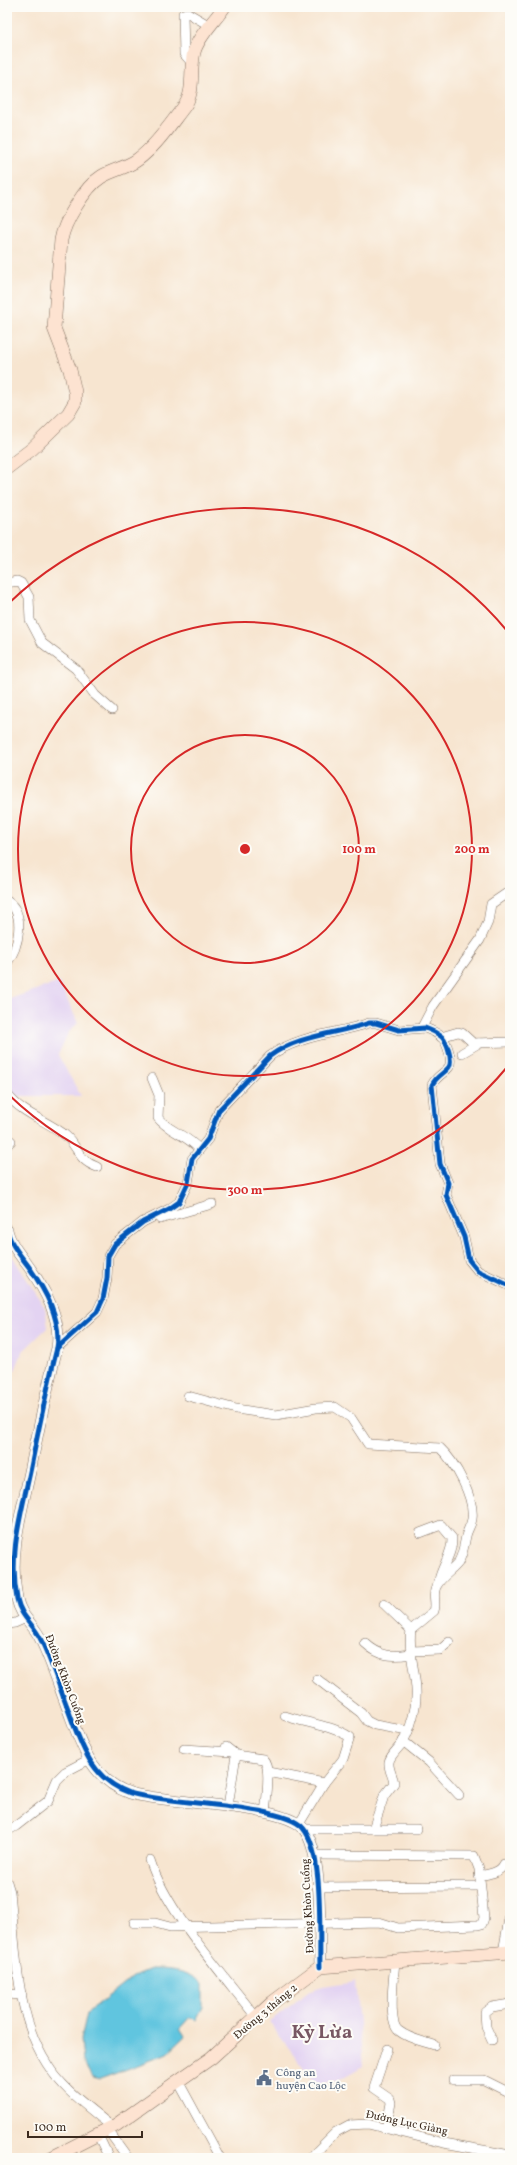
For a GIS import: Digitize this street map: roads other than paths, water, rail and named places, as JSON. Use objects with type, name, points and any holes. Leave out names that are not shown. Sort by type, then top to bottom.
[{"type":"main road","points":[[7,468],[32,449],[68,414],[74,402],[75,392],[70,370],[54,328],[60,240],[64,228],[91,186],[100,178],[132,163],[146,153],[184,107],[190,95],[192,63],[197,44],[224,7]]},
{"type":"main road","points":[[320,1967],[507,1952]]},
{"type":"main road","name":"Đường 3 tháng 2","points":[[53,2157],[106,2130],[178,2082],[211,2058],[256,2017],[320,1967]]},
{"type":"street","points":[[192,63],[184,54],[183,14],[188,13],[210,26]]},
{"type":"street","points":[[7,583],[17,581],[22,583],[29,597],[30,620],[42,643],[76,669],[95,695],[112,710]]},
{"type":"street","points":[[422,1027],[433,1006],[480,940],[488,922],[491,904],[510,891]]},
{"type":"street","points":[[7,900],[16,910],[19,927],[11,957],[7,963]]},
{"type":"street","points":[[57,1348],[97,1312],[104,1292],[108,1256],[115,1244],[149,1219],[169,1209],[178,1202],[188,1183],[192,1159],[208,1139],[218,1112],[223,1104],[270,1056],[280,1049],[369,1023],[376,1023],[399,1030],[422,1027],[441,1037],[449,1055],[450,1064],[448,1068],[437,1077],[432,1085],[440,1164],[448,1183],[446,1195],[464,1237],[470,1260],[478,1271],[510,1286]]},
{"type":"street","points":[[441,1037],[458,1032],[465,1036],[469,1042],[510,1042]]},
{"type":"street","points":[[462,1053],[478,1043]]},
{"type":"street","points":[[152,1078],[159,1095],[158,1118],[190,1139],[199,1149]]},
{"type":"street","points":[[7,1094],[14,1102],[34,1118],[64,1135],[82,1159],[97,1167]]},
{"type":"street","points":[[149,1219],[156,1220],[212,1204]]},
{"type":"street","name":"Đường Khòn Cuổng","points":[[7,1230],[8,1236],[39,1282],[58,1326],[57,1348],[15,1541],[15,1585],[17,1600],[24,1619],[32,1626],[42,1642],[77,1737],[88,1760],[102,1777],[130,1793],[228,1806],[265,1813],[302,1826],[312,1843],[315,1855],[320,1967]]},
{"type":"street","points":[[188,1396],[236,1409],[276,1415],[316,1408],[335,1407],[351,1418],[368,1444],[440,1448],[455,1466],[465,1486],[472,1518],[462,1555],[458,1563],[434,1589],[434,1611],[411,1630]]},
{"type":"street","points":[[420,1533],[441,1525],[452,1538],[451,1548],[441,1569],[439,1582]]},
{"type":"street","points":[[373,1829],[384,1796],[394,1783],[389,1768],[389,1760],[403,1741],[408,1731],[416,1705],[411,1652],[411,1630],[384,1604]]},
{"type":"street","points":[[7,1624],[15,1623],[24,1619]]},
{"type":"street","points":[[365,1644],[371,1649],[389,1657],[411,1652],[440,1650],[449,1642]]},
{"type":"street","points":[[317,1679],[361,1713],[368,1721],[375,1725],[408,1731]]},
{"type":"street","points":[[285,1716],[307,1724],[339,1730],[350,1737],[343,1759],[324,1783],[302,1826],[417,1829]]},
{"type":"street","points":[[403,1741],[429,1762],[460,1794]]},
{"type":"street","points":[[184,1749],[231,1751],[263,1759],[266,1762],[268,1772],[265,1813]]},
{"type":"street","points":[[228,1806],[231,1751]]},
{"type":"street","points":[[7,1831],[16,1826],[48,1801],[57,1780],[65,1772],[88,1760]]},
{"type":"street","points":[[268,1772],[324,1783]]},
{"type":"street","points":[[134,1923],[155,1923],[170,1927],[187,1927],[378,1922],[398,1928],[482,1924],[484,1918],[477,1860],[474,1856],[315,1855]]},
{"type":"street","points":[[150,1860],[158,1882],[187,1927],[256,2017]]},
{"type":"street","points":[[479,1876],[502,1869],[504,1864]]},
{"type":"street","points":[[7,1882],[10,1892],[22,1995],[34,2039],[47,2064],[60,2081],[106,2130],[128,2158]]},
{"type":"street","points":[[317,1887],[479,1886]]},
{"type":"street","points":[[507,1952],[510,1913]]},
{"type":"street","points":[[395,1962],[392,2022],[397,2030],[409,2038],[434,2045]]},
{"type":"street","points":[[7,1994],[22,1995]]},
{"type":"street","points":[[492,2040],[486,2027],[485,2012],[492,2007],[510,2004]]},
{"type":"street","points":[[386,2129],[391,2103],[390,2099],[374,2088],[387,2049]]},
{"type":"street","points":[[453,2080],[484,2080],[510,2093]]},
{"type":"street","points":[[178,2082],[220,2158]]},
{"type":"street","name":"Đường Lục Giàng","points":[[310,2158],[336,2132],[349,2125],[368,2124],[444,2143],[510,2155]]},
{"type":"street","points":[[106,2130],[109,2158]]},
{"type":"water","points":[[151,1969],[179,1971],[198,1979],[203,1984],[203,2007],[196,2020],[190,2017],[180,2028],[185,2036],[165,2055],[100,2079],[92,2077],[83,2062],[81,2039],[87,2013],[134,1976]]},
{"type":"place","name":"Công an huyện Cao Lộc","points":[[264,2078]]},
{"type":"district","name":"Kỳ Lừa","points":[[322,2031]]}]
